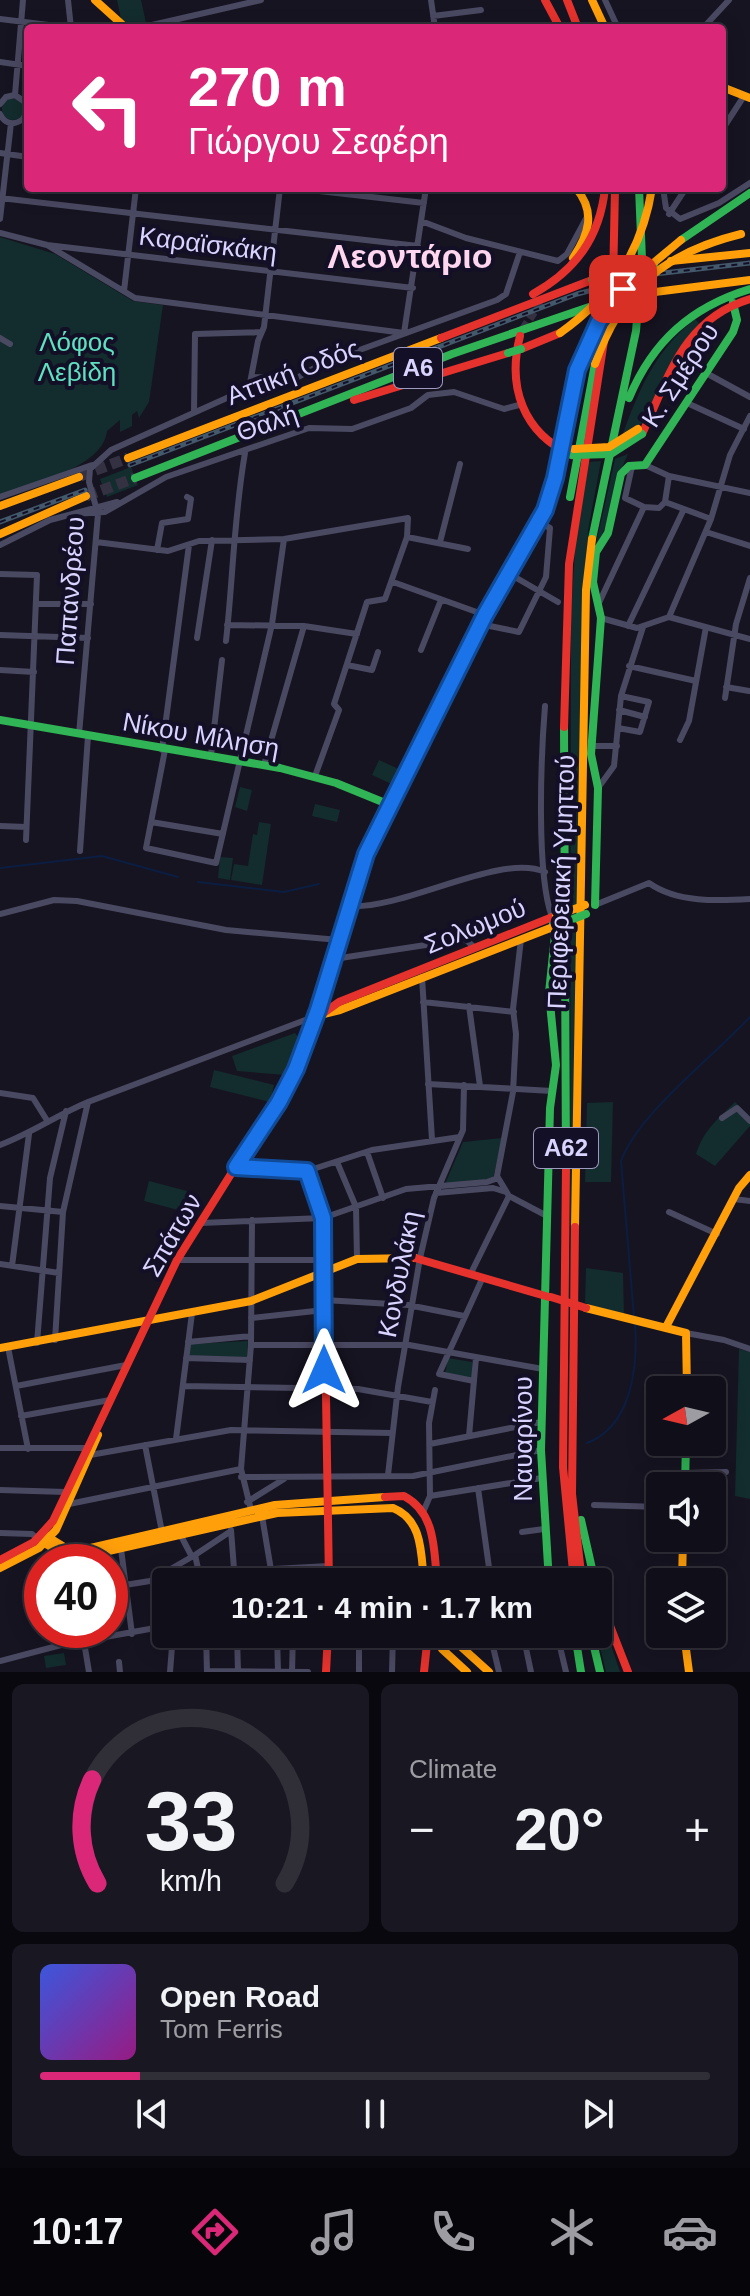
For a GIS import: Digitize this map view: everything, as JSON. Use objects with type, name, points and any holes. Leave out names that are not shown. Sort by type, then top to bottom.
[{"type":"main road","points":[[95,0],[119,24]]},
{"type":"main road","points":[[545,0],[558,24]]},
{"type":"main road","points":[[565,0],[574,24]]},
{"type":"main road","points":[[590,0],[597,24]]},
{"type":"main road","points":[[590,0],[603,24]]},
{"type":"main road","points":[[726,89],[747,97]]},
{"type":"main road","points":[[566,267],[588,233],[590,210],[579,192]]},
{"type":"main road","points":[[445,335],[542,290],[572,269],[595,236],[604,192]]},
{"type":"main road","name":"Περιφερειακή Υμηττού","points":[[569,1568],[563,1534],[567,613],[577,499],[612,307],[615,192]]},
{"type":"main road","name":"Περιφερειακή Υμηττού","points":[[580,1568],[572,1494],[585,615],[596,509],[633,351],[642,250],[639,192]]},
{"type":"main road","points":[[240,437],[521,349],[560,333],[591,310],[621,277],[640,241],[651,192]]},
{"type":"main road","name":"Σπάτων","points":[[44,1539],[69,1504],[110,1400],[177,1260],[289,1085],[318,1015],[366,854],[480,624],[539,522],[552,491],[574,381],[588,344],[607,310],[629,282],[681,240],[750,193]]},
{"type":"main road","name":"Σπάτων","points":[[681,240],[750,200]]},
{"type":"main road","points":[[567,613],[567,518],[584,411],[595,364],[614,315],[637,286],[675,256],[704,244],[746,234]]},
{"type":"main road","name":"Αττική Οδός","points":[[128,458],[592,280],[654,264],[750,253]]},
{"type":"main road","name":"Αττική Οδός","points":[[135,478],[466,349],[598,304],[655,292],[750,280]]},
{"type":"main road","points":[[596,509],[632,390],[655,349],[675,326],[701,307],[750,289]]},
{"type":"main road","points":[[520,336],[513,370],[519,405],[541,433],[561,448],[573,452],[611,454],[640,432],[651,416],[695,330],[717,309],[750,299]]},
{"type":"main road","name":"Κ. Σμέρου","points":[[645,465],[736,324],[733,303]]},
{"type":"main road","points":[[589,908],[598,788],[591,746],[601,618],[593,582],[596,552],[608,533],[621,474],[632,466],[645,465]]},
{"type":"main road","points":[[0,501],[79,477]]},
{"type":"main road","points":[[0,531],[86,496]]},
{"type":"main road","name":"Νίκου Μίληση","points":[[0,720],[163,750],[240,759],[348,785],[390,805]]},
{"type":"main road","name":"Σολωμού","points":[[318,1015],[339,1002],[475,948],[589,908]]},
{"type":"main road","name":"Σολωμού","points":[[318,1015],[340,1010],[521,939],[555,921]]},
{"type":"main road","name":"Ναυαρίνου","points":[[548,1568],[541,1422],[548,1296],[547,1216],[552,1091],[556,1058],[549,993],[555,921]]},
{"type":"main road","points":[[666,1327],[750,1175]]},
{"type":"main road","points":[[4,1348],[251,1301],[357,1259],[387,1255],[420,1258],[586,1308],[686,1333],[687,1376]]},
{"type":"main road","points":[[324,1272],[324,1433],[329,1566]]},
{"type":"main road","points":[[573,1391],[576,1476],[592,1568]]},
{"type":"main road","name":"Σπάτων","points":[[44,1539],[88,1452]]},
{"type":"main road","points":[[0,1560],[44,1539],[82,1550],[162,1532],[248,1507],[398,1496],[410,1498],[424,1510],[430,1524],[435,1568]]},
{"type":"main road","points":[[128,1547],[230,1526],[262,1516],[393,1508],[407,1513],[415,1525],[422,1568]]},
{"type":"main road","points":[[44,1539],[53,1544]]},
{"type":"main road","points":[[0,1568],[44,1539]]},
{"type":"main road","points":[[612,1631],[628,1672]]},
{"type":"main road","points":[[326,1672],[327,1648]]},
{"type":"main road","points":[[424,1672],[426,1648]]},
{"type":"main road","points":[[462,1648],[489,1672]]},
{"type":"main road","points":[[577,1648],[581,1672]]},
{"type":"main road","points":[[587,1648],[593,1672]]},
{"type":"main road","points":[[594,1648],[600,1672]]},
{"type":"main road","points":[[686,1648],[689,1672]]},
{"type":"main road","points":[[425,1658],[432,1651],[442,1649],[467,1672]]},
{"type":"street","points":[[15,95],[24,21],[23,0]]},
{"type":"street","points":[[68,0],[71,24]]},
{"type":"street","points":[[156,24],[261,0]]},
{"type":"street","points":[[431,0],[434,24]]},
{"type":"street","points":[[605,0],[616,24]]},
{"type":"street","points":[[706,24],[725,1]]},
{"type":"street","points":[[433,16],[481,10]]},
{"type":"street","points":[[0,19],[45,24]]},
{"type":"street","points":[[0,62],[24,66]]},
{"type":"street","points":[[0,104],[6,97],[15,95],[24,101]]},
{"type":"street","points":[[726,125],[747,97]]},
{"type":"street","points":[[0,114],[11,123],[21,122],[24,117]]},
{"type":"street","points":[[0,219],[4,154],[11,123]]},
{"type":"street","points":[[4,154],[24,156]]},
{"type":"street","points":[[669,214],[684,219],[750,183]]},
{"type":"street","points":[[124,291],[136,192]]},
{"type":"street","points":[[0,501],[92,465],[111,450],[244,392],[253,377],[266,314],[280,192]]},
{"type":"street","points":[[328,192],[424,203]]},
{"type":"street","points":[[404,333],[425,192]]},
{"type":"street","points":[[664,192],[669,214]]},
{"type":"street","points":[[669,214],[683,192]]},
{"type":"street","points":[[1,198],[418,246]]},
{"type":"street","points":[[421,221],[442,226],[460,236],[563,260],[590,210]]},
{"type":"street","name":"Καραϊσκάκη","points":[[0,233],[47,245],[413,288]]},
{"type":"street","points":[[47,245],[135,298],[404,333]]},
{"type":"street","points":[[253,377],[295,379],[318,366],[506,294],[520,252]]},
{"type":"street","points":[[194,412],[195,334],[261,332]]},
{"type":"street","points":[[0,338],[10,344]]},
{"type":"street","points":[[706,373],[750,397]]},
{"type":"street","name":"Θαλή","points":[[0,545],[50,520],[121,502],[174,474],[245,453],[309,428],[352,429],[411,408],[428,395],[443,392],[504,409],[519,405]]},
{"type":"street","points":[[687,403],[744,429]]},
{"type":"street","points":[[669,617],[711,519],[730,455],[750,416]]},
{"type":"street","points":[[226,641],[236,539],[234,519],[245,453]]},
{"type":"street","points":[[440,542],[460,464]]},
{"type":"street","name":"Παπανδρέου","points":[[80,851],[88,638],[97,510],[89,482],[92,465]]},
{"type":"street","points":[[645,465],[669,476],[750,493]]},
{"type":"street","points":[[632,466],[625,498],[644,507],[659,508],[665,502],[669,476]]},
{"type":"street","points":[[157,550],[162,523],[188,519],[191,499],[187,497]]},
{"type":"street","points":[[665,502],[711,519]]},
{"type":"street","points":[[598,605],[644,507]]},
{"type":"street","points":[[628,626],[684,509]]},
{"type":"street","points":[[96,542],[157,550],[212,540],[284,539],[408,518],[407,537],[393,582],[383,601],[367,602],[334,704],[339,710],[315,776]]},
{"type":"street","points":[[480,624],[519,632],[548,570],[550,532],[548,526],[539,522]]},
{"type":"street","points":[[706,532],[750,546]]},
{"type":"street","points":[[407,537],[468,549]]},
{"type":"street","points":[[189,545],[163,750],[146,848],[217,862],[272,624],[284,539]]},
{"type":"street","points":[[197,638],[212,540]]},
{"type":"street","points":[[508,573],[558,602]]},
{"type":"street","points":[[0,574],[37,575],[26,840]]},
{"type":"street","points":[[725,698],[734,636],[750,578]]},
{"type":"street","points":[[393,582],[485,615]]},
{"type":"street","points":[[421,650],[441,600]]},
{"type":"street","points":[[36,604],[91,604]]},
{"type":"street","points":[[601,618],[643,627],[669,617],[750,639]]},
{"type":"street","points":[[227,625],[304,626],[357,634]]},
{"type":"street","points":[[264,765],[304,626]]},
{"type":"street","points":[[598,788],[614,766],[621,696],[643,627]]},
{"type":"street","points":[[680,740],[689,721],[706,627]]},
{"type":"street","points":[[0,635],[88,638]]},
{"type":"street","points":[[347,665],[369,671],[378,652]]},
{"type":"street","points":[[211,755],[222,660]]},
{"type":"street","points":[[629,666],[696,681]]},
{"type":"street","points":[[0,670],[34,672]]},
{"type":"street","points":[[726,687],[749,691]]},
{"type":"street","points":[[618,728],[640,732],[649,702],[621,696]]},
{"type":"street","points":[[545,706],[542,757],[545,872],[555,921]]},
{"type":"street","points":[[619,710],[645,717]]},
{"type":"street","points":[[591,746],[617,746]]},
{"type":"street","points":[[151,822],[223,834]]},
{"type":"street","points":[[0,826],[26,827]]},
{"type":"street","points":[[349,906],[414,896],[489,874],[529,868],[545,872]]},
{"type":"street","points":[[589,908],[649,883],[661,890],[708,902],[750,899]]},
{"type":"street","points":[[0,914],[54,900],[77,901],[226,930],[339,940]]},
{"type":"street","points":[[334,959],[465,939],[475,948]]},
{"type":"street","points":[[495,1182],[498,1157],[508,1129],[513,1088],[514,1012],[521,939]]},
{"type":"street","points":[[422,977],[432,1140]]},
{"type":"street","points":[[423,1002],[514,1012]]},
{"type":"street","points":[[469,1006],[480,1086]]},
{"type":"street","points":[[0,1145],[29,1134],[66,1111],[88,1102],[318,1015]]},
{"type":"street","points":[[428,1084],[552,1091]]},
{"type":"street","name":"Κονδυλάκη","points":[[388,1475],[397,1395],[420,1258],[438,1190],[460,1137],[464,1085]]},
{"type":"street","points":[[0,1093],[33,1098],[48,1122]]},
{"type":"street","points":[[55,1340],[63,1212],[88,1102]]},
{"type":"street","points":[[722,1118],[737,1108],[750,1121]]},
{"type":"street","points":[[37,1343],[50,1178],[66,1111]]},
{"type":"street","points":[[12,1266],[29,1134]]},
{"type":"street","points":[[236,1167],[307,1171],[367,1152],[460,1137]]},
{"type":"street","points":[[367,1152],[383,1198]]},
{"type":"street","points":[[337,1162],[356,1207],[357,1259]]},
{"type":"street","points":[[307,1171],[323,1218],[324,1272]]},
{"type":"street","points":[[201,1223],[323,1218],[406,1189],[438,1190],[495,1182]]},
{"type":"street","points":[[495,1182],[507,1194],[547,1216]]},
{"type":"street","points":[[495,1182],[507,1194]]},
{"type":"street","points":[[471,1273],[507,1194]]},
{"type":"street","points":[[734,1199],[750,1201]]},
{"type":"street","points":[[0,1206],[63,1212]]},
{"type":"street","points":[[669,1212],[717,1234]]},
{"type":"street","points":[[252,1220],[251,1340],[241,1469],[248,1507],[286,1478]]},
{"type":"street","points":[[177,1260],[324,1260]]},
{"type":"street","points":[[0,1264],[59,1273]]},
{"type":"street","points":[[474,1381],[439,1374],[483,1277]]},
{"type":"street","points":[[251,1318],[324,1305],[412,1306],[464,1316]]},
{"type":"street","points":[[176,1439],[192,1313]]},
{"type":"street","points":[[686,1333],[724,1340],[750,1349]]},
{"type":"street","points":[[188,1342],[251,1340],[324,1345],[405,1345],[543,1369]]},
{"type":"street","points":[[4,1348],[16,1386],[28,1449]]},
{"type":"street","points":[[186,1358],[250,1360]]},
{"type":"street","points":[[469,1436],[476,1358]]},
{"type":"street","points":[[16,1386],[126,1365]]},
{"type":"street","points":[[183,1386],[324,1387],[432,1402]]},
{"type":"street","points":[[424,1510],[430,1496],[430,1444],[435,1390]]},
{"type":"street","points":[[21,1416],[110,1400]]},
{"type":"street","points":[[430,1444],[541,1422]]},
{"type":"street","points":[[0,1448],[88,1452],[243,1430],[392,1433]]},
{"type":"street","points":[[145,1445],[162,1532]]},
{"type":"street","points":[[241,1477],[325,1478],[430,1473],[541,1450]]},
{"type":"street","points":[[69,1504],[241,1469]]},
{"type":"street","points":[[430,1496],[542,1478]]},
{"type":"street","points":[[478,1488],[489,1568]]},
{"type":"street","points":[[0,1490],[66,1492]]},
{"type":"street","points":[[594,1505],[646,1507]]},
{"type":"street","points":[[262,1516],[273,1568]]},
{"type":"street","points":[[128,1585],[150,1581],[174,1569],[230,1526]]},
{"type":"street","points":[[230,1526],[234,1568]]},
{"type":"street","points":[[522,1532],[544,1529]]},
{"type":"street","points":[[0,1533],[32,1534],[44,1539]]},
{"type":"street","points":[[180,1534],[197,1568]]},
{"type":"street","points":[[292,1568],[329,1566]]},
{"type":"street","points":[[128,1606],[132,1634]]},
{"type":"street","points":[[128,1635],[152,1629]]},
{"type":"street","points":[[0,1661],[57,1648]]},
{"type":"street","points":[[85,1648],[89,1672]]},
{"type":"street","points":[[170,1672],[172,1648]]},
{"type":"street","points":[[206,1648],[207,1672],[308,1672]]},
{"type":"street","points":[[237,1648],[238,1671]]},
{"type":"street","points":[[277,1648],[278,1672]]},
{"type":"street","points":[[292,1672],[293,1648]]},
{"type":"street","points":[[359,1648],[359,1672]]},
{"type":"street","points":[[392,1672],[393,1648]]},
{"type":"street","points":[[493,1648],[499,1672]]},
{"type":"street","points":[[526,1648],[531,1672]]},
{"type":"street","points":[[560,1648],[566,1672]]},
{"type":"street","points":[[119,1662],[120,1672]]},
{"type":"green space","points":[[117,0],[141,0],[146,23],[127,24],[121,19]]},
{"type":"green space","points":[[13,98],[24,109],[13,120],[2,109]]},
{"type":"green space","name":"Λόφος Λεβίδη","points":[[0,237],[55,254],[133,301],[163,305],[149,402],[139,418],[137,411],[132,415],[132,426],[120,432],[120,420],[107,431],[103,444],[80,465],[47,480],[0,495]]},
{"type":"green space","points":[[695,319],[699,323],[643,422],[620,442],[648,374],[668,345]]},
{"type":"green space","points":[[628,454],[606,525],[595,548],[615,459]]},
{"type":"green space","points":[[601,461],[588,530],[570,1298],[571,613],[576,534],[588,462]]},
{"type":"green space","points":[[131,467],[138,485],[107,497],[100,479]]},
{"type":"green space","points":[[379,760],[403,771],[396,786],[372,775]]},
{"type":"green space","points":[[240,787],[252,790],[247,811],[235,807]]},
{"type":"green space","points":[[315,804],[340,810],[337,822],[312,816]]},
{"type":"green space","points":[[259,822],[271,824],[262,885],[231,880],[234,864],[248,866],[253,834],[257,835]]},
{"type":"green space","points":[[220,857],[233,858],[230,880],[218,878]]},
{"type":"green space","points":[[295,1033],[300,1039],[286,1075],[237,1071],[232,1056]]},
{"type":"green space","points":[[214,1070],[274,1085],[270,1102],[210,1087]]},
{"type":"green space","points":[[613,1102],[611,1182],[585,1182],[587,1103]]},
{"type":"green space","points":[[735,1102],[750,1116],[750,1126],[715,1166],[696,1154],[707,1131]]},
{"type":"green space","points":[[502,1138],[493,1179],[445,1184],[463,1142]]},
{"type":"green space","points":[[149,1181],[187,1191],[182,1211],[144,1201]]},
{"type":"green space","points":[[586,1268],[623,1273],[624,1315],[585,1303]]},
{"type":"green space","points":[[248,1341],[247,1359],[189,1357],[190,1344]]},
{"type":"green space","points":[[739,1349],[750,1352],[750,1499],[735,1496]]},
{"type":"green space","points":[[448,1358],[472,1362],[472,1379],[445,1374]]},
{"type":"green space","points":[[600,1648],[612,1648],[620,1672],[606,1672]]},
{"type":"green space","points":[[64,1653],[66,1665],[46,1668],[44,1656]]},
{"type":"waterway","points":[[0,868],[102,856],[178,877]]},
{"type":"waterway","points":[[198,882],[284,892],[319,884]]},
{"type":"waterway","points":[[634,1317],[621,1161],[643,1124],[660,1105],[750,1017]]},
{"type":"waterway","points":[[587,1443],[602,1435],[623,1409],[633,1376],[635,1324]]},
{"type":"tunnel","points":[[523,329],[542,300]]},
{"type":"tunnel","points":[[80,476],[128,458]]},
{"type":"tunnel","points":[[86,496],[135,478]]},
{"type":"railway","points":[[130,465],[577,294],[655,274],[750,263]]},
{"type":"railway","points":[[0,522],[85,490]]},
{"type":"traffic: fast","points":[[592,539],[636,331],[642,259],[639,192]]},
{"type":"traffic: fast","points":[[681,240],[750,193]]},
{"type":"traffic: fast","points":[[592,280],[654,264]]},
{"type":"traffic: fast","points":[[629,398],[650,359],[676,329],[710,306],[750,289]]},
{"type":"traffic: fast","points":[[595,905],[598,788],[591,754],[601,618],[593,582],[596,552],[608,533],[621,474],[629,466],[645,465],[733,332],[737,320],[733,303]]},
{"type":"traffic: fast","points":[[135,478],[452,354],[595,305]]},
{"type":"traffic: fast","points":[[521,551],[548,501],[571,392],[588,344]]},
{"type":"traffic: fast","points":[[508,353],[521,349]]},
{"type":"traffic: fast","points":[[570,497],[595,364]]},
{"type":"traffic: fast","points":[[572,455],[611,454],[642,434]]},
{"type":"traffic: fast","points":[[0,720],[280,768],[336,783],[390,805]]},
{"type":"traffic: fast","points":[[564,727],[566,1166]]},
{"type":"traffic: fast","points":[[558,925],[586,914]]},
{"type":"traffic: fast","points":[[548,1568],[541,1450],[550,1108],[556,1065],[549,993],[555,935],[552,917]]},
{"type":"traffic: fast","points":[[685,1472],[686,1456]]},
{"type":"traffic: fast","points":[[581,1520],[592,1568]]},
{"type":"traffic: fast","points":[[577,1648],[581,1672]]},
{"type":"traffic: fast","points":[[594,1648],[600,1672]]},
{"type":"traffic: slow","points":[[95,0],[122,24]]},
{"type":"traffic: slow","points":[[592,0],[603,24]]},
{"type":"traffic: slow","points":[[726,89],[750,98]]},
{"type":"traffic: slow","points":[[573,258],[588,223],[586,206],[579,192]]},
{"type":"traffic: slow","points":[[560,333],[595,304],[622,270],[641,232],[651,192]]},
{"type":"traffic: slow","points":[[595,364],[618,315],[649,278],[689,252],[741,234]]},
{"type":"traffic: slow","points":[[588,344],[627,285],[681,240]]},
{"type":"traffic: slow","points":[[671,261],[750,253]]},
{"type":"traffic: slow","points":[[655,292],[750,280]]},
{"type":"traffic: slow","points":[[599,304],[655,292]]},
{"type":"traffic: slow","points":[[128,458],[441,338]]},
{"type":"traffic: slow","points":[[574,449],[609,447],[638,429]]},
{"type":"traffic: slow","points":[[0,506],[79,477]]},
{"type":"traffic: slow","points":[[0,534],[86,496]]},
{"type":"traffic: slow","points":[[575,1227],[586,590],[592,539]]},
{"type":"traffic: slow","points":[[282,1093],[294,1074],[318,1010],[366,854],[521,551]]},
{"type":"traffic: slow","points":[[556,916],[585,905]]},
{"type":"traffic: slow","points":[[316,1016],[340,1010],[558,925]]},
{"type":"traffic: slow","points":[[666,1327],[739,1188],[750,1175]]},
{"type":"traffic: slow","points":[[0,1348],[251,1301],[357,1259],[415,1258]]},
{"type":"traffic: slow","points":[[586,1308],[686,1333],[687,1376]]},
{"type":"traffic: slow","points":[[0,1568],[39,1548],[56,1530],[98,1435]]},
{"type":"traffic: slow","points":[[43,1534],[64,1547],[82,1550],[275,1505],[385,1497]]},
{"type":"traffic: slow","points":[[38,1539],[61,1553],[82,1557],[277,1513],[393,1508],[403,1513],[415,1529],[423,1568]]},
{"type":"traffic: slow","points":[[682,1568],[683,1552]]},
{"type":"traffic: slow","points":[[441,1648],[467,1672]]},
{"type":"traffic: slow","points":[[462,1648],[489,1672]]},
{"type":"traffic: slow","points":[[686,1648],[689,1672]]},
{"type":"traffic: jam","points":[[545,0],[558,24]]},
{"type":"traffic: jam","points":[[567,0],[576,24]]},
{"type":"traffic: jam","points":[[533,294],[562,274],[583,250],[598,222],[604,192]]},
{"type":"traffic: jam","points":[[564,727],[569,564],[613,284],[615,192]]},
{"type":"traffic: jam","points":[[441,338],[592,280]]},
{"type":"traffic: jam","points":[[642,434],[670,372],[694,335],[727,308],[750,299]]},
{"type":"traffic: jam","points":[[521,349],[560,333]]},
{"type":"traffic: jam","points":[[520,336],[516,373],[523,406],[541,434],[572,455]]},
{"type":"traffic: jam","points":[[354,400],[508,353]]},
{"type":"traffic: jam","points":[[325,1012],[339,1002],[555,916]]},
{"type":"traffic: jam","points":[[0,1560],[34,1542],[53,1521],[177,1260],[282,1093]]},
{"type":"traffic: jam","points":[[566,1166],[563,1467],[573,1568]]},
{"type":"traffic: jam","points":[[575,1227],[572,1494],[580,1568]]},
{"type":"traffic: jam","points":[[415,1258],[549,1297]]},
{"type":"traffic: jam","points":[[324,1272],[329,1568]]},
{"type":"traffic: jam","points":[[551,1297],[586,1308]]},
{"type":"traffic: jam","points":[[385,1497],[404,1496],[422,1512],[434,1545],[436,1568]]},
{"type":"traffic: jam","points":[[612,1631],[628,1672]]},
{"type":"traffic: jam","points":[[326,1672],[327,1648]]},
{"type":"traffic: jam","points":[[424,1672],[427,1648]]},
{"type":"district","name":"Λεοντάριο","points":[[410,256]]},
{"type":"route","points":[[324,1370],[323,1218],[307,1171],[236,1167],[279,1102],[296,1069],[318,1010],[366,854],[485,615],[545,510],[555,478],[577,370],[599,321],[623,289]]}]
